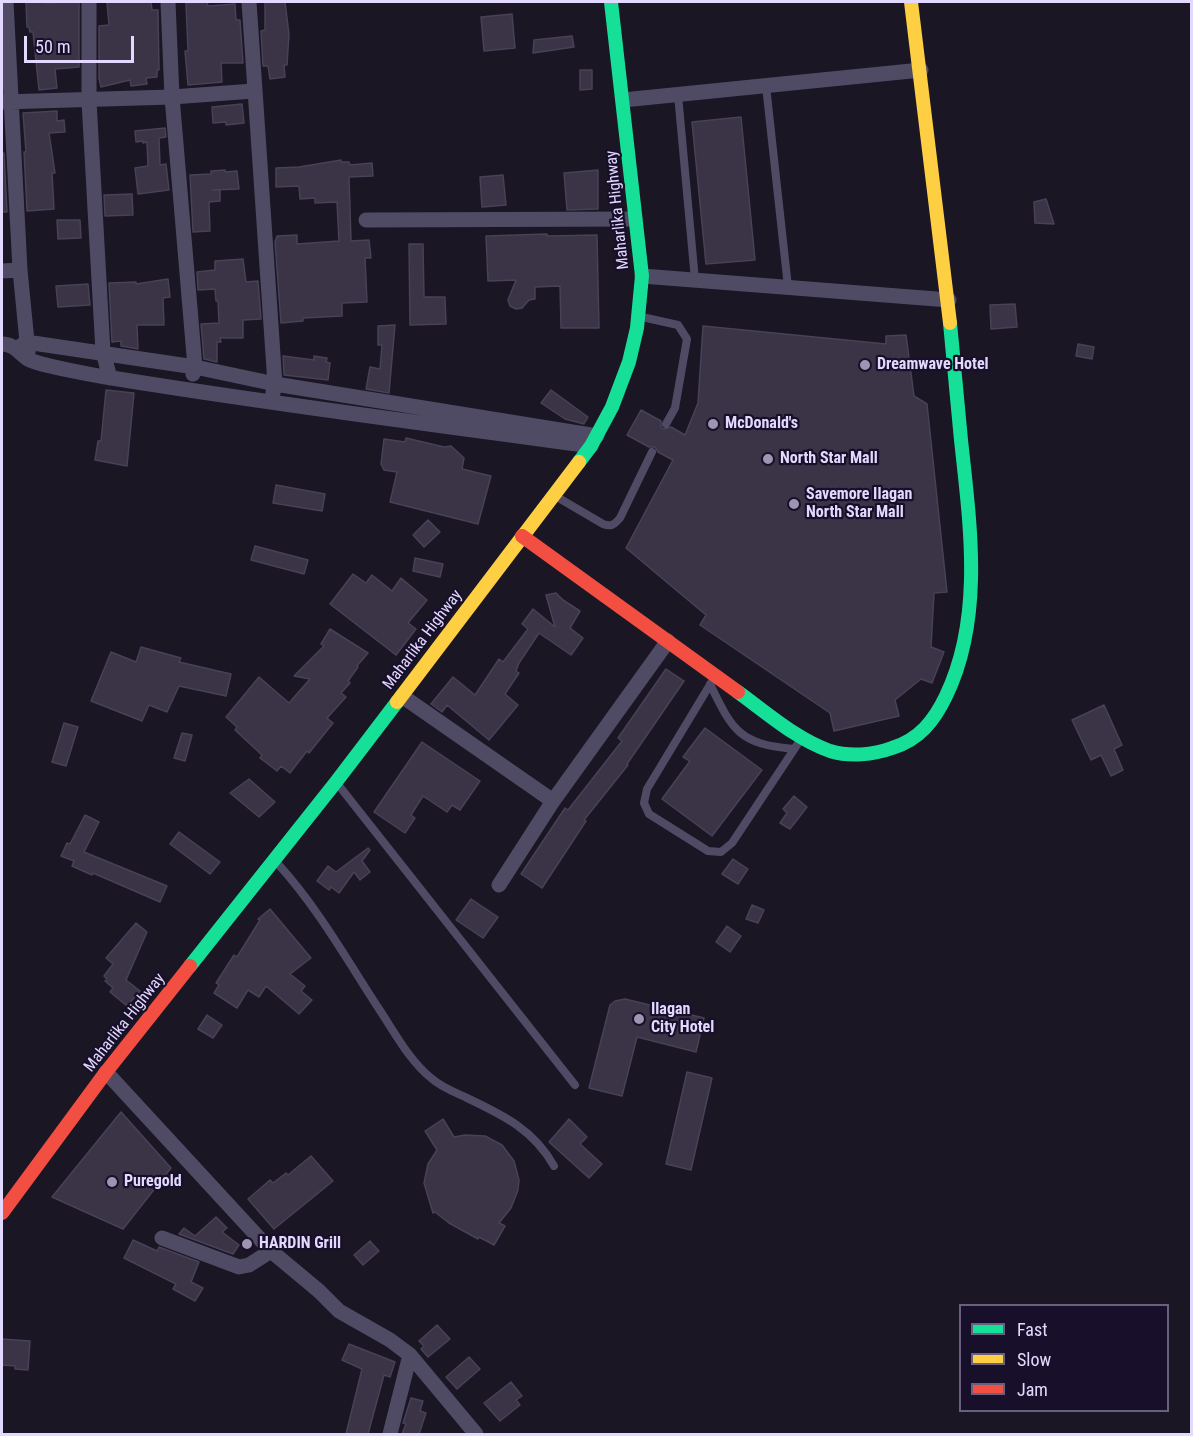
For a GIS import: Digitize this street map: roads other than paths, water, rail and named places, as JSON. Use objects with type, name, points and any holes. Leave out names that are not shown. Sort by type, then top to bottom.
[{"type":"main road","name":"Maharlika Highway","points":[[2,1213],[106,1072],[275,861],[402,696],[594,441],[612,407],[629,362],[638,317],[642,276],[611,2]]},
{"type":"main road","points":[[522,536],[668,641],[713,680],[798,743],[843,754],[887,750],[921,733],[933,720],[943,702],[964,644],[971,588],[970,535],[949,300],[911,2]]},
{"type":"street","points":[[6,2],[7,102],[20,270],[22,345],[30,360],[110,378],[270,402],[594,441]]},
{"type":"street","points":[[89,2],[89,101],[103,352],[110,378]]},
{"type":"street","points":[[168,2],[172,98],[195,367],[189,389]]},
{"type":"street","points":[[249,2],[275,384],[270,402]]},
{"type":"street","points":[[623,100],[921,70]]},
{"type":"street","points":[[7,102],[172,98],[254,91]]},
{"type":"street","points":[[366,220],[635,219]]},
{"type":"street","points":[[2,271],[20,270]]},
{"type":"street","points":[[642,276],[949,300]]},
{"type":"street","points":[[2,344],[103,352],[195,367],[275,384],[594,441]]},
{"type":"street","points":[[499,885],[553,801],[668,641]]},
{"type":"street","points":[[402,696],[553,801]]},
{"type":"street","points":[[106,1072],[271,1251],[339,1311],[390,1340],[410,1355],[476,1434]]},
{"type":"street","points":[[162,1238],[239,1267],[249,1265],[271,1251]]},
{"type":"street","points":[[390,1434],[410,1355]]},
{"type":"lane","points":[[766,86],[788,287]]},
{"type":"lane","points":[[678,96],[695,280]]},
{"type":"lane","points":[[638,317],[678,325],[687,339],[675,408],[666,424]]},
{"type":"lane","points":[[553,495],[603,524],[609,526],[615,524],[652,452]]},
{"type":"lane","points":[[713,680],[733,726],[750,741],[767,747],[798,743]]},
{"type":"lane","points":[[713,680],[647,789],[644,803],[649,814],[708,851],[721,852],[732,843],[798,743]]},
{"type":"lane","points":[[336,782],[575,1085]]},
{"type":"lane","points":[[275,861],[296,884],[321,918],[406,1050],[430,1078],[443,1087],[503,1115],[528,1132],[541,1144],[555,1166]]},
{"type":"place","name":"Dreamwave Hotel","points":[[865,365]]},
{"type":"place","name":"McDonald's","points":[[713,424]]},
{"type":"place","name":"North Star Mall","points":[[768,459]]},
{"type":"place","name":"Savemore Ilagan North Star Mall","points":[[794,504]]},
{"type":"place","name":"Ilagan City Hotel","points":[[639,1019]]},
{"type":"place","name":"Puregold","points":[[112,1182]]},
{"type":"place","name":"HARDIN Grill","points":[[247,1244]]}]
